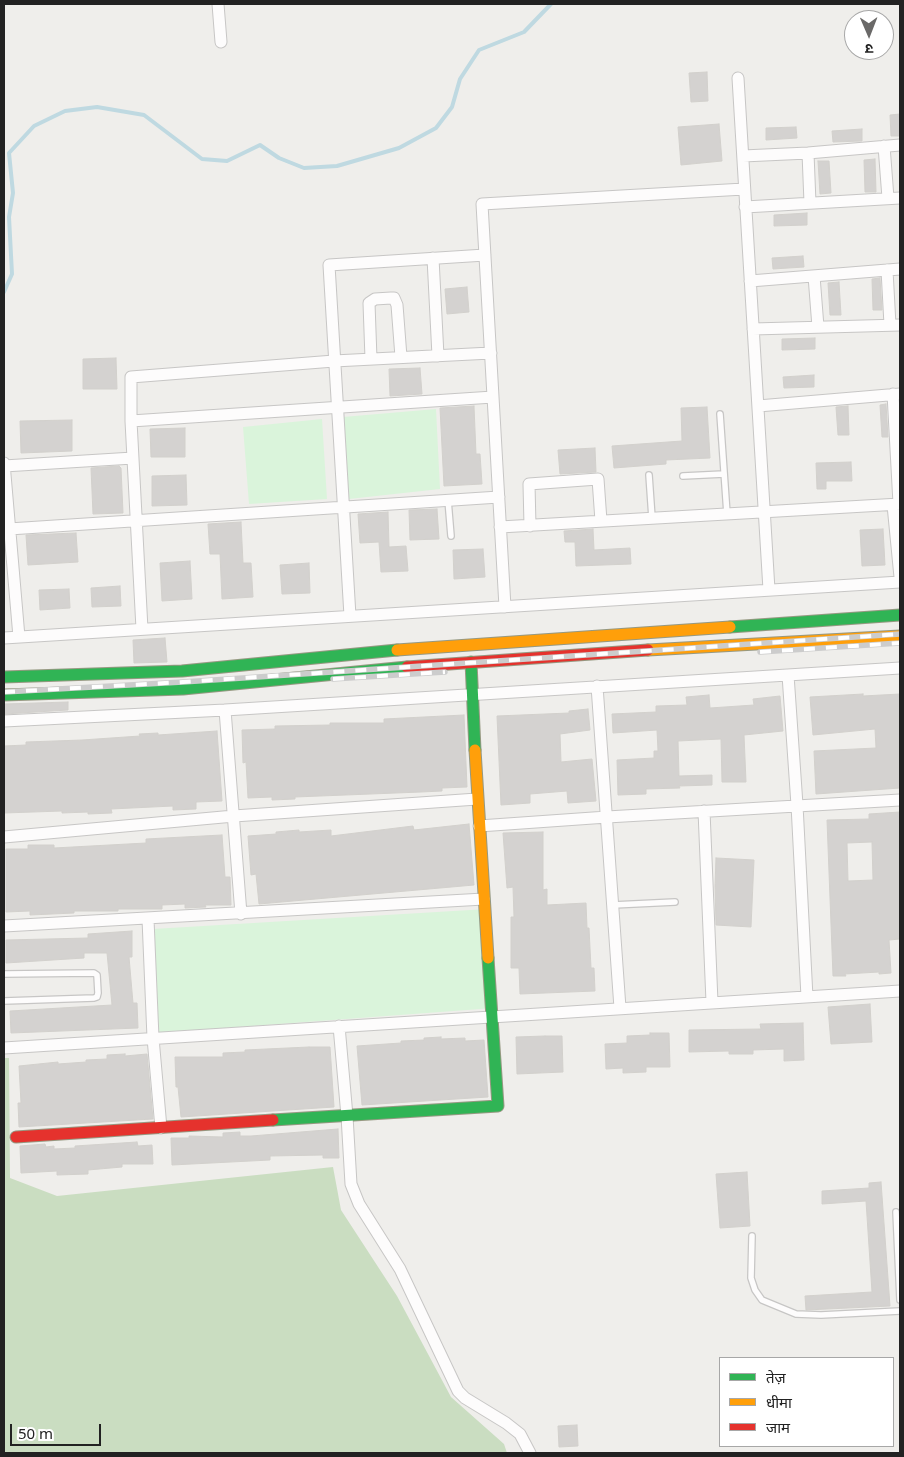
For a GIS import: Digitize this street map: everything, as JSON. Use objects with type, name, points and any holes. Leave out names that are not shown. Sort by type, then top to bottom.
[{"type":"main road","points":[[4,677],[182,671],[407,649],[900,615]]},
{"type":"main road","points":[[4,695],[183,689],[408,666],[900,636]]},
{"type":"main road","points":[[16,1137],[498,1106],[477,800],[471,662]]},
{"type":"street","points":[[218,4],[222,42]]},
{"type":"street","points":[[738,78],[769,590]]},
{"type":"street","points":[[742,156],[808,153],[900,145]]},
{"type":"street","points":[[745,207],[894,198],[884,146]]},
{"type":"street","points":[[808,153],[810,203]]},
{"type":"street","points":[[505,607],[482,204],[744,189]]},
{"type":"street","points":[[350,616],[329,265],[485,255]]},
{"type":"street","points":[[433,258],[438,356]]},
{"type":"street","points":[[750,281],[900,269]]},
{"type":"street","points":[[753,329],[895,325],[887,270]]},
{"type":"street","points":[[814,276],[818,327]]},
{"type":"street","points":[[371,359],[369,302],[375,299],[391,298],[394,298],[397,305],[402,358]]},
{"type":"street","points":[[142,629],[131,421],[131,377],[334,361],[490,353]]},
{"type":"street","points":[[758,406],[897,394],[897,504],[900,577]]},
{"type":"street","points":[[131,421],[493,397]]},
{"type":"street","points":[[4,466],[133,458]]},
{"type":"street","points":[[4,463],[19,637]]},
{"type":"street","points":[[530,526],[529,484],[598,479],[601,521]]},
{"type":"street","points":[[10,530],[499,497]]},
{"type":"street","points":[[500,527],[897,504]]},
{"type":"street","points":[[4,638],[900,582]]},
{"type":"street","points":[[4,721],[225,710],[900,668]]},
{"type":"street","points":[[788,675],[807,997]]},
{"type":"street","points":[[597,686],[620,1008]]},
{"type":"street","points":[[225,710],[241,914]]},
{"type":"street","points":[[4,837],[234,816],[477,800]]},
{"type":"street","points":[[479,826],[900,800]]},
{"type":"street","points":[[704,811],[712,1002]]},
{"type":"street","points":[[4,926],[484,899]]},
{"type":"street","points":[[148,919],[153,1038],[161,1128]]},
{"type":"street","points":[[4,1048],[900,991]]},
{"type":"street","points":[[339,1026],[351,1184],[359,1204],[413,1293],[458,1391],[465,1398],[506,1423],[520,1434],[530,1453]]},
{"type":"lane","points":[[720,414],[728,514]]},
{"type":"lane","points":[[683,476],[724,474]]},
{"type":"lane","points":[[650,475],[652,518]]},
{"type":"lane","points":[[448,500],[451,536]]},
{"type":"lane","points":[[613,905],[675,902]]},
{"type":"lane","points":[[4,974],[94,973],[97,974],[98,993],[97,997],[94,998],[4,1001]]},
{"type":"lane","points":[[896,1212],[900,1300]]},
{"type":"lane","points":[[752,1236],[751,1278],[755,1290],[762,1300],[796,1314],[821,1315],[900,1310]]},
{"type":"green space","points":[[436,409],[440,489],[349,499],[343,417]]},
{"type":"green space","points":[[322,419],[327,499],[249,504],[243,427]]},
{"type":"green space","points":[[487,909],[494,1008],[158,1033],[153,929]]},
{"type":"green space","points":[[4,1058],[9,1058],[10,1178],[57,1196],[333,1167],[341,1210],[397,1296],[451,1397],[504,1444],[507,1453],[4,1453]]},
{"type":"building","points":[[707,72],[708,101],[691,102],[689,73]]},
{"type":"building","points":[[900,114],[900,136],[891,136],[890,115]]},
{"type":"building","points":[[719,124],[722,161],[681,165],[678,127]]},
{"type":"building","points":[[796,127],[797,138],[766,140],[766,128]]},
{"type":"building","points":[[862,129],[862,141],[833,142],[832,131]]},
{"type":"building","points":[[875,159],[876,192],[865,192],[864,160]]},
{"type":"building","points":[[818,161],[829,161],[831,193],[820,194]]},
{"type":"building","points":[[807,213],[807,225],[774,226],[774,215]]},
{"type":"building","points":[[803,256],[804,267],[773,269],[772,258]]},
{"type":"building","points":[[880,278],[882,310],[873,310],[872,279]]},
{"type":"building","points":[[839,282],[841,315],[830,315],[828,283]]},
{"type":"building","points":[[467,287],[469,312],[447,314],[445,289]]},
{"type":"building","points":[[815,338],[815,349],[782,350],[782,339]]},
{"type":"building","points":[[116,358],[117,389],[83,389],[83,359]]},
{"type":"building","points":[[420,368],[422,394],[390,396],[389,369]]},
{"type":"building","points":[[814,375],[814,387],[784,388],[783,377]]},
{"type":"building","points":[[886,404],[888,437],[882,437],[880,405]]},
{"type":"building","points":[[474,406],[476,454],[480,454],[482,484],[444,486],[440,408]]},
{"type":"building","points":[[848,406],[849,435],[838,435],[836,407]]},
{"type":"building","points":[[707,407],[710,458],[666,460],[666,464],[614,468],[612,446],[682,441],[681,408]]},
{"type":"building","points":[[72,420],[72,451],[21,453],[20,421]]},
{"type":"building","points":[[185,428],[185,457],[151,457],[150,429]]},
{"type":"building","points":[[595,448],[596,472],[560,474],[558,450]]},
{"type":"building","points":[[851,462],[852,481],[826,481],[826,489],[817,489],[816,463]]},
{"type":"building","points":[[119,466],[121,468],[123,513],[93,514],[91,468]]},
{"type":"building","points":[[186,475],[187,505],[152,506],[152,476]]},
{"type":"building","points":[[437,509],[439,539],[410,540],[409,510]]},
{"type":"building","points":[[388,512],[389,547],[406,546],[408,571],[381,572],[379,542],[360,543],[358,514]]},
{"type":"building","points":[[241,522],[243,563],[251,563],[253,597],[222,599],[220,554],[210,554],[208,524]]},
{"type":"building","points":[[593,529],[594,550],[630,548],[631,564],[576,566],[575,542],[565,542],[564,531]]},
{"type":"building","points":[[883,529],[885,565],[862,566],[860,530]]},
{"type":"building","points":[[76,533],[78,562],[28,565],[26,535]]},
{"type":"building","points":[[483,549],[485,577],[454,579],[453,550]]},
{"type":"building","points":[[190,561],[192,599],[162,601],[160,563]]},
{"type":"building","points":[[309,563],[310,593],[282,594],[280,565]]},
{"type":"building","points":[[120,586],[121,606],[92,607],[91,588]]},
{"type":"building","points":[[69,589],[70,608],[40,610],[39,590]]},
{"type":"building","points":[[165,638],[167,662],[134,663],[133,640]]},
{"type":"building","points":[[863,694],[863,696],[900,694],[900,788],[816,794],[814,751],[876,748],[875,729],[813,735],[810,697]]},
{"type":"building","points":[[709,695],[710,708],[754,705],[753,699],[780,696],[783,731],[744,735],[746,782],[722,782],[721,739],[678,741],[679,776],[712,775],[712,785],[646,789],[646,794],[618,795],[617,760],[654,758],[654,751],[658,751],[657,730],[613,733],[612,714],[656,712],[656,706],[687,705],[686,697]]},
{"type":"building","points":[[68,702],[68,710],[4,714],[4,704]]},
{"type":"building","points":[[588,709],[590,730],[560,734],[561,762],[592,759],[596,801],[568,803],[567,791],[530,794],[530,803],[501,805],[497,716],[569,713],[569,711]]},
{"type":"building","points":[[464,715],[467,787],[442,788],[442,791],[295,797],[295,799],[272,800],[272,797],[248,798],[246,762],[243,763],[242,730],[275,729],[275,726],[330,725],[330,723],[384,723],[384,719]]},
{"type":"building","points":[[217,731],[222,801],[196,802],[196,809],[173,810],[173,806],[111,809],[112,813],[88,814],[88,812],[62,813],[62,811],[4,813],[4,746],[26,745],[26,742],[140,736],[139,734],[158,733],[158,735]]},
{"type":"building","points":[[900,812],[900,939],[889,940],[891,973],[879,974],[879,972],[833,976],[827,820],[869,819],[869,814]],"holes":[[[872,842],[873,880],[848,881],[847,843]]]},
{"type":"building","points":[[469,824],[474,885],[259,904],[256,874],[251,875],[248,836],[299,830],[299,832],[331,830],[331,836],[413,826],[414,830]]},
{"type":"building","points":[[543,832],[543,890],[547,889],[547,905],[586,903],[591,968],[594,968],[595,991],[520,994],[519,968],[511,968],[511,917],[514,917],[513,887],[507,888],[503,833]]},
{"type":"building","points":[[222,835],[225,877],[230,877],[231,905],[205,905],[206,907],[185,908],[185,904],[162,905],[162,909],[74,911],[74,913],[30,915],[30,911],[6,912],[6,849],[28,849],[28,845],[54,845],[54,848],[146,843],[146,839]]},
{"type":"building","points":[[716,858],[754,860],[751,927],[716,925]]},
{"type":"building","points":[[132,931],[132,957],[129,957],[133,1003],[137,1003],[138,1028],[11,1033],[10,1011],[112,1005],[107,953],[84,953],[84,958],[6,963],[6,940],[88,938],[88,934]]},
{"type":"building","points":[[870,1004],[872,1042],[831,1044],[828,1007]]},
{"type":"building","points":[[803,1023],[804,1060],[784,1061],[784,1049],[753,1050],[753,1054],[729,1054],[729,1051],[689,1052],[689,1030],[761,1029],[760,1024]]},
{"type":"building","points":[[650,1033],[669,1033],[670,1067],[646,1067],[646,1072],[623,1073],[623,1068],[606,1069],[605,1044],[627,1043],[627,1036],[650,1035]]},
{"type":"building","points":[[562,1036],[563,1072],[517,1074],[516,1037]]},
{"type":"building","points":[[441,1037],[441,1039],[465,1038],[465,1041],[484,1040],[488,1097],[362,1105],[357,1046],[401,1043],[401,1041]]},
{"type":"building","points":[[330,1047],[334,1107],[181,1117],[178,1087],[176,1087],[175,1057],[223,1057],[223,1053],[245,1052],[245,1050]]},
{"type":"building","points":[[125,1054],[125,1056],[147,1054],[153,1119],[19,1127],[18,1103],[21,1103],[19,1066],[58,1062],[58,1064],[86,1062],[86,1060],[107,1059],[107,1055]]},
{"type":"building","points":[[338,1129],[339,1158],[323,1158],[323,1155],[270,1156],[270,1160],[172,1165],[171,1138],[189,1138],[189,1136],[223,1137],[223,1133],[240,1132],[240,1136],[251,1136]]},
{"type":"building","points":[[137,1142],[138,1146],[152,1145],[153,1164],[122,1164],[122,1167],[88,1170],[88,1174],[57,1175],[57,1171],[21,1173],[20,1146],[45,1144],[46,1147],[54,1146],[54,1149]]},
{"type":"building","points":[[747,1172],[750,1226],[720,1228],[716,1174]]},
{"type":"building","points":[[881,1182],[890,1306],[806,1310],[805,1296],[872,1292],[866,1201],[822,1204],[822,1191],[869,1188],[869,1183]]},
{"type":"building","points":[[577,1425],[578,1446],[559,1447],[558,1426]]},
{"type":"waterway","points":[[4,292],[12,274],[9,217],[13,193],[9,153],[34,126],[65,111],[97,107],[144,115],[202,159],[227,161],[260,145],[279,158],[304,168],[337,166],[399,148],[436,128],[452,107],[460,79],[479,50],[524,32],[551,4]]},
{"type":"railway","points":[[4,692],[183,682],[900,634]]},
{"type":"railway","points":[[760,652],[900,643]]},
{"type":"railway","points":[[333,679],[445,672]]},
{"type":"traffic: fast","points":[[730,627],[900,615]]},
{"type":"traffic: fast","points":[[4,677],[182,671],[397,650]]},
{"type":"traffic: fast","points":[[471,662],[475,750]]},
{"type":"traffic: fast","points":[[4,695],[183,689],[407,667]]},
{"type":"traffic: fast","points":[[273,1120],[498,1106],[488,958]]},
{"type":"traffic: slow","points":[[397,650],[730,627]]},
{"type":"traffic: slow","points":[[648,650],[900,636]]},
{"type":"traffic: slow","points":[[475,750],[488,958]]},
{"type":"traffic: jam","points":[[407,667],[648,650]]},
{"type":"traffic: jam","points":[[16,1137],[273,1120]]}]
